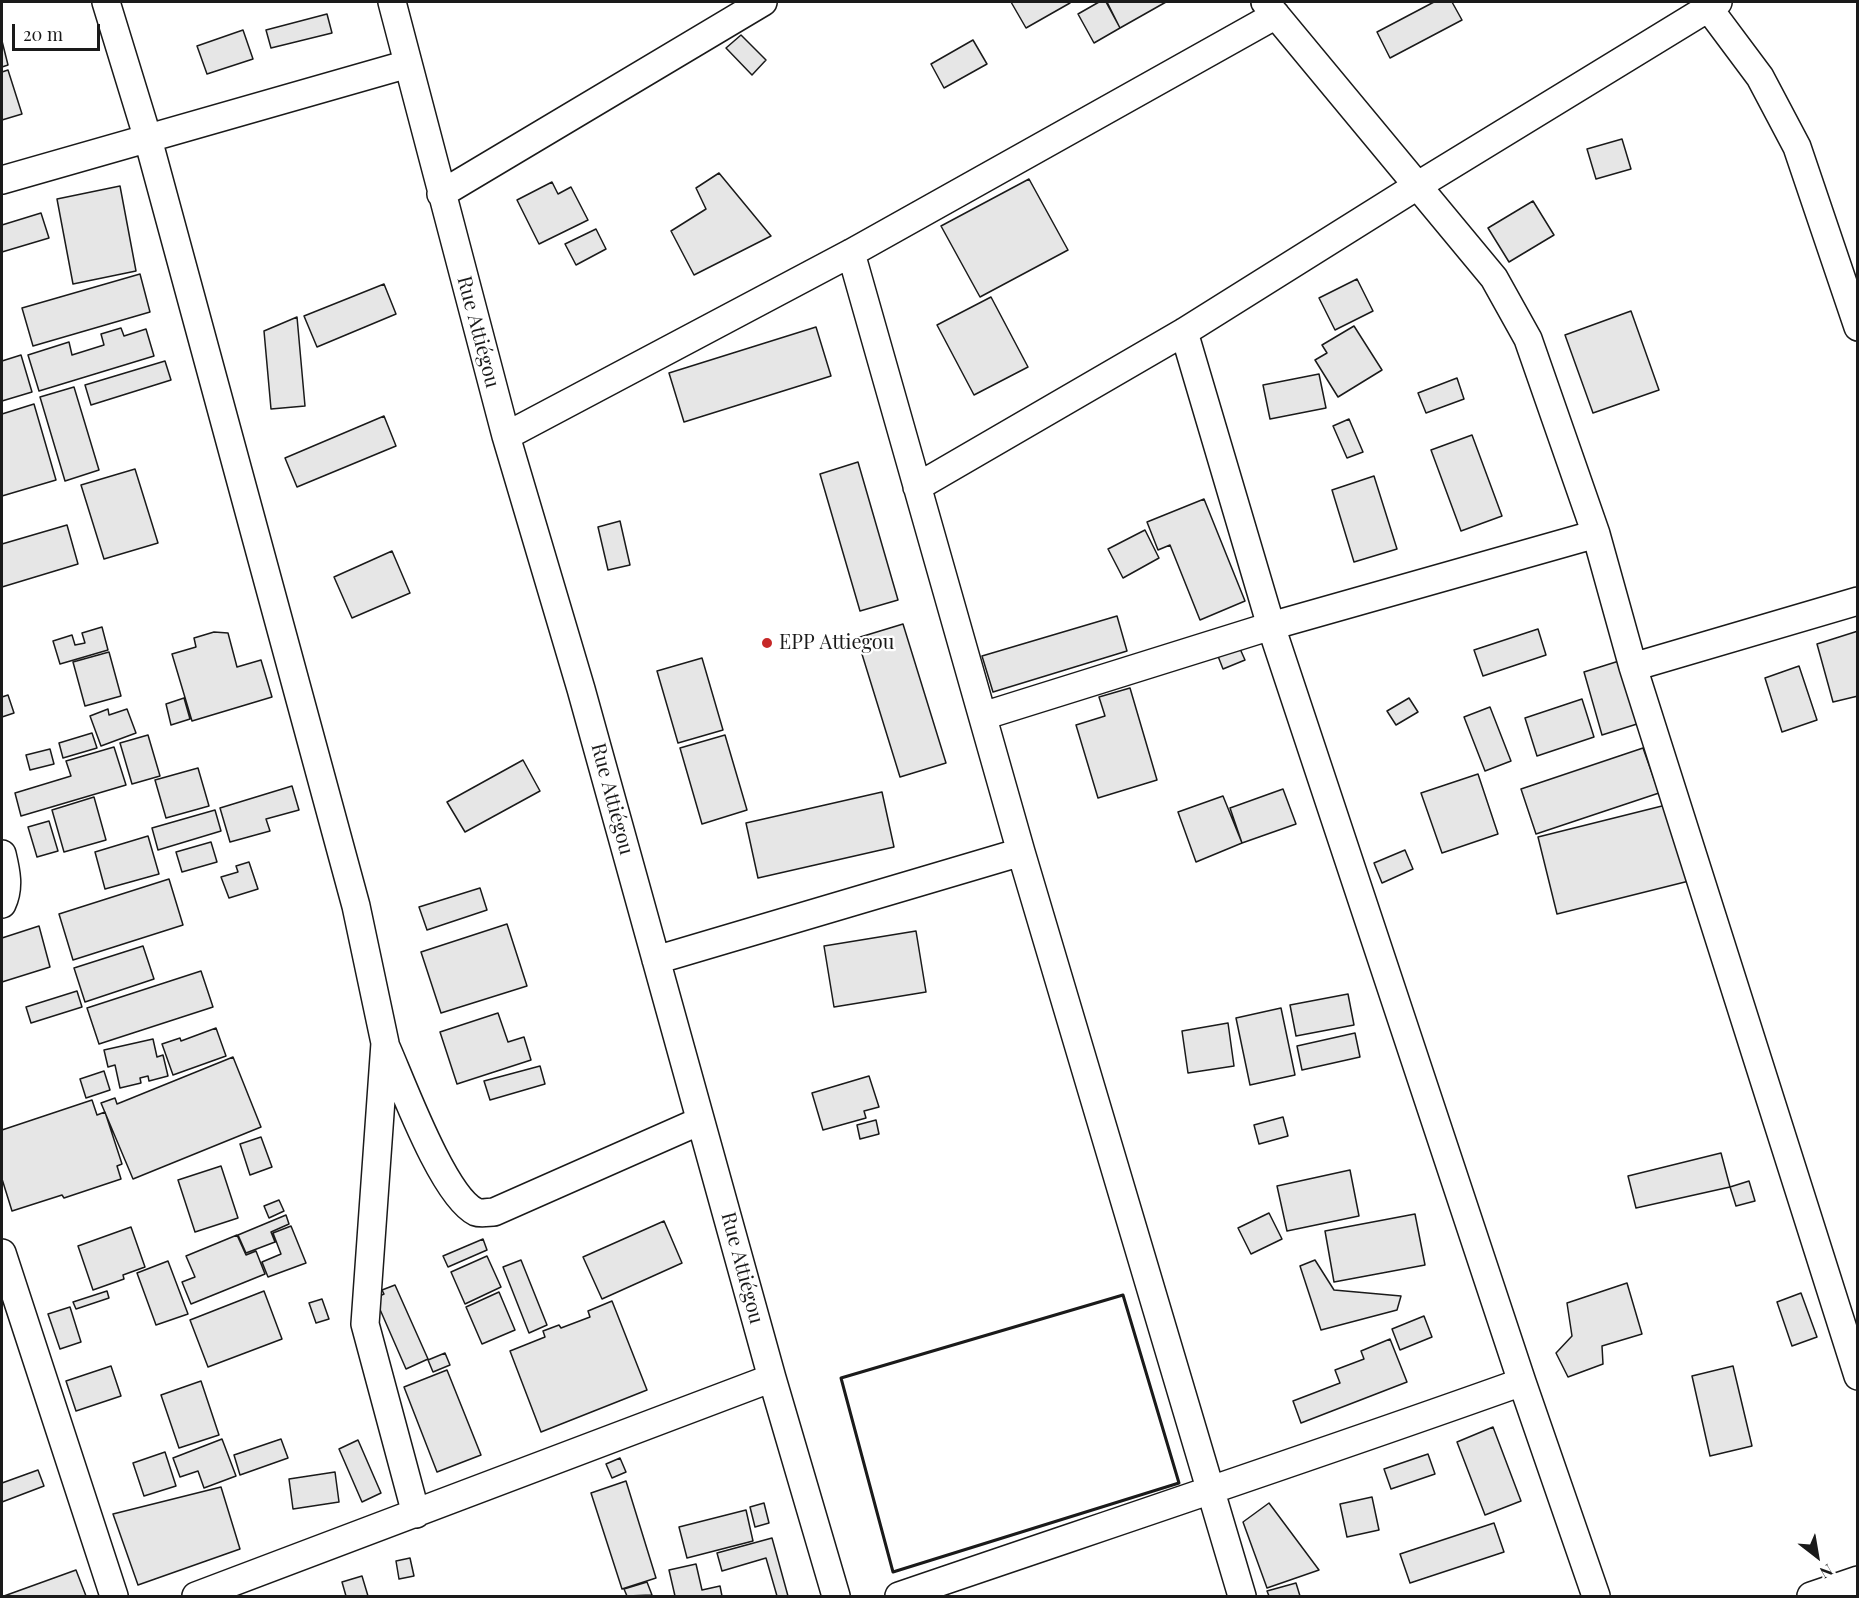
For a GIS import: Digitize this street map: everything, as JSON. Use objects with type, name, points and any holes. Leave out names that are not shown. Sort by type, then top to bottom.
[{"type":"street","points":[[106,2],[148,139],[356,906],[385,1043],[431,1151],[459,1198],[477,1212],[494,1212],[700,1121]]},
{"type":"street","name":"Rue Attiégou","points":[[392,2],[506,436],[581,689],[772,1378],[836,1596]]},
{"type":"street","points":[[441,194],[763,2]]},
{"type":"street","points":[[916,487],[1184,332],[1710,3],[1760,77],[1797,147],[1857,327]]},
{"type":"street","points":[[506,436],[850,253],[1271,8],[1494,279],[1528,339],[1596,534],[1633,667],[1857,1376]]},
{"type":"street","points":[[2,180],[408,64]]},
{"type":"street","points":[[850,253],[1021,852],[1242,1596]]},
{"type":"street","points":[[1184,332],[1271,626],[1522,1382],[1596,1596]]},
{"type":"street","points":[[983,716],[1271,626],[1596,534]]},
{"type":"street","points":[[1633,667],[1857,602]]},
{"type":"street","points":[[656,960],[1021,852]]},
{"type":"street","points":[[2,854],[7,882],[2,904]]},
{"type":"street","points":[[385,1043],[365,1324],[416,1514]]},
{"type":"street","points":[[2,1253],[114,1596]]},
{"type":"street","points":[[196,1596],[772,1378]]},
{"type":"street","points":[[899,1596],[1341,1447],[1522,1382]]},
{"type":"street","points":[[1811,1596],[1857,1580]]},
{"type":"building","points":[[1011,2],[1069,2],[1070,3],[1026,28]]},
{"type":"building","points":[[1099,2],[1106,2],[1120,28],[1094,43],[1078,14]]},
{"type":"building","points":[[1107,2],[1166,2],[1120,28]]},
{"type":"building","points":[[1434,2],[1452,2],[1462,20],[1390,58],[1377,32]]},
{"type":"building","points":[[327,14],[332,33],[271,48],[266,30]]},
{"type":"building","points":[[243,30],[253,59],[207,74],[197,46]]},
{"type":"building","points":[[741,35],[766,60],[752,75],[726,48]]},
{"type":"building","points":[[973,40],[987,64],[944,88],[931,64]]},
{"type":"building","points":[[2,41],[8,65],[2,67]]},
{"type":"building","points":[[8,70],[22,114],[2,120],[2,72]]},
{"type":"building","points":[[1622,139],[1631,169],[1596,179],[1587,149]]},
{"type":"building","points":[[719,173],[771,236],[694,275],[671,231],[706,209],[696,188]]},
{"type":"building","points":[[1029,179],[1068,250],[980,297],[941,226]]},
{"type":"building","points":[[552,182],[558,194],[571,187],[588,220],[539,244],[517,200]]},
{"type":"building","points":[[120,186],[136,271],[73,284],[57,199]]},
{"type":"building","points":[[1533,201],[1554,235],[1509,262],[1488,228]]},
{"type":"building","points":[[41,213],[49,238],[2,252],[2,225]]},
{"type":"building","points":[[596,229],[606,249],[576,265],[565,244]]},
{"type":"building","points":[[140,274],[150,312],[33,346],[22,308]]},
{"type":"building","points":[[1357,279],[1373,311],[1335,330],[1319,298]]},
{"type":"building","points":[[384,284],[396,314],[317,347],[304,316]]},
{"type":"building","points":[[991,297],[1028,367],[974,395],[937,325]]},
{"type":"building","points":[[1631,311],[1659,390],[1593,413],[1565,335]]},
{"type":"building","points":[[297,317],[305,406],[271,409],[264,331]]},
{"type":"building","points":[[1354,326],[1382,370],[1338,397],[1315,360],[1327,353],[1322,345]]},
{"type":"building","points":[[816,327],[831,376],[684,422],[669,373]]},
{"type":"building","points":[[121,328],[124,336],[146,329],[154,356],[39,391],[28,355],[69,342],[72,355],[104,345],[101,334]]},
{"type":"building","points":[[21,355],[32,392],[2,401],[2,361]]},
{"type":"building","points":[[165,361],[171,380],[91,405],[85,385]]},
{"type":"building","points":[[1319,374],[1326,408],[1270,419],[1263,385]]},
{"type":"building","points":[[1457,378],[1464,399],[1426,413],[1418,393]]},
{"type":"building","points":[[74,387],[99,470],[65,481],[40,397]]},
{"type":"building","points":[[34,404],[56,480],[2,496],[2,414]]},
{"type":"building","points":[[384,416],[396,446],[297,487],[285,458]]},
{"type":"building","points":[[1349,419],[1363,452],[1347,458],[1333,426]]},
{"type":"building","points":[[1472,435],[1502,516],[1461,531],[1431,450]]},
{"type":"building","points":[[858,462],[898,600],[860,611],[820,474]]},
{"type":"building","points":[[135,469],[158,543],[104,559],[81,485]]},
{"type":"building","points":[[1374,476],[1397,549],[1354,562],[1332,490]]},
{"type":"building","points":[[1204,499],[1245,601],[1200,620],[1170,545],[1158,550],[1147,522]]},
{"type":"building","points":[[620,521],[630,565],[608,570],[598,527]]},
{"type":"building","points":[[67,525],[78,564],[2,587],[2,544]]},
{"type":"building","points":[[1145,530],[1159,558],[1123,578],[1108,549]]},
{"type":"building","points":[[392,551],[410,593],[352,618],[334,577]]},
{"type":"building","points":[[1117,616],[1127,651],[993,692],[982,656]]},
{"type":"building","points":[[903,624],[946,763],[900,777],[857,638]]},
{"type":"building","points":[[102,627],[108,650],[60,664],[53,641],[72,635],[75,645],[85,643],[82,633]]},
{"type":"building","points":[[1538,629],[1546,655],[1483,676],[1474,650]]},
{"type":"building","points":[[1858,631],[1858,696],[1833,702],[1817,644]]},
{"type":"building","points":[[214,632],[228,633],[237,667],[261,660],[272,697],[192,721],[172,654],[196,647],[194,638]]},
{"type":"building","points":[[1237,642],[1245,660],[1223,669],[1216,651]]},
{"type":"building","points":[[109,652],[121,696],[85,706],[73,662]]},
{"type":"building","points":[[702,658],[723,730],[678,743],[657,671]]},
{"type":"building","points":[[1619,661],[1637,724],[1602,735],[1584,672]]},
{"type":"building","points":[[1799,666],[1817,720],[1782,732],[1765,678]]},
{"type":"building","points":[[1130,688],[1157,780],[1098,798],[1076,725],[1105,716],[1099,697]]},
{"type":"building","points":[[8,695],[14,713],[2,717],[2,697]]},
{"type":"building","points":[[184,698],[190,719],[171,725],[166,704]]},
{"type":"building","points":[[1409,698],[1418,712],[1396,725],[1387,711]]},
{"type":"building","points":[[1582,699],[1594,737],[1537,756],[1525,718]]},
{"type":"building","points":[[1490,707],[1511,761],[1485,771],[1464,717]]},
{"type":"building","points":[[108,709],[109,715],[127,709],[136,733],[101,746],[90,716]]},
{"type":"building","points":[[92,733],[97,748],[63,758],[59,743]]},
{"type":"building","points":[[148,735],[160,776],[132,784],[120,743]]},
{"type":"building","points":[[725,735],[747,810],[702,824],[680,748]]},
{"type":"building","points":[[114,747],[126,785],[21,816],[15,793],[71,776],[66,761]]},
{"type":"building","points":[[1643,748],[1659,793],[1536,834],[1521,789]]},
{"type":"building","points":[[50,749],[54,764],[30,770],[26,755]]},
{"type":"building","points":[[523,760],[540,791],[465,832],[447,802]]},
{"type":"building","points":[[198,768],[209,806],[166,818],[155,780]]},
{"type":"building","points":[[1478,774],[1498,834],[1442,853],[1421,793]]},
{"type":"building","points":[[292,786],[299,810],[266,819],[270,831],[230,842],[220,808]]},
{"type":"building","points":[[1283,789],[1296,824],[1242,843],[1230,808]]},
{"type":"building","points":[[882,792],[894,847],[758,878],[746,823]]},
{"type":"building","points":[[1223,796],[1242,843],[1196,862],[1178,812]]},
{"type":"building","points":[[94,797],[106,840],[64,852],[52,810]]},
{"type":"building","points":[[1670,804],[1689,881],[1557,914],[1538,837]]},
{"type":"building","points":[[215,810],[221,831],[158,850],[152,828]]},
{"type":"building","points":[[49,821],[58,851],[37,857],[28,827]]},
{"type":"building","points":[[148,836],[159,874],[105,889],[95,852]]},
{"type":"building","points":[[211,842],[217,862],[182,872],[176,852]]},
{"type":"building","points":[[1405,850],[1413,869],[1382,883],[1374,863]]},
{"type":"building","points":[[249,862],[258,889],[229,898],[221,877],[238,872],[236,866]]},
{"type":"building","points":[[169,879],[183,925],[73,960],[59,914]]},
{"type":"building","points":[[480,888],[487,910],[427,930],[419,907]]},
{"type":"building","points":[[507,924],[527,986],[441,1013],[421,952]]},
{"type":"building","points":[[39,926],[50,967],[2,982],[2,938]]},
{"type":"building","points":[[916,931],[926,992],[834,1007],[824,946]]},
{"type":"building","points":[[143,946],[154,979],[85,1002],[74,968]]},
{"type":"building","points":[[201,971],[213,1007],[99,1044],[87,1008]]},
{"type":"building","points":[[77,991],[82,1007],[31,1023],[26,1007]]},
{"type":"building","points":[[1348,994],[1354,1025],[1296,1036],[1290,1005]]},
{"type":"building","points":[[1281,1008],[1295,1075],[1250,1085],[1236,1018]]},
{"type":"building","points":[[498,1013],[508,1042],[524,1037],[531,1060],[457,1084],[440,1032]]},
{"type":"building","points":[[1228,1023],[1234,1066],[1188,1073],[1182,1031]]},
{"type":"building","points":[[216,1028],[226,1056],[173,1075],[162,1044],[180,1038],[181,1041]]},
{"type":"building","points":[[1355,1033],[1360,1057],[1302,1070],[1297,1046]]},
{"type":"building","points":[[153,1039],[157,1057],[163,1055],[168,1076],[149,1081],[148,1076],[140,1078],[141,1083],[120,1088],[115,1065],[108,1067],[104,1050]]},
{"type":"building","points":[[233,1057],[261,1127],[133,1179],[101,1103],[115,1098],[117,1104]]},
{"type":"building","points":[[540,1066],[545,1084],[490,1100],[484,1081]]},
{"type":"building","points":[[104,1071],[110,1090],[86,1098],[80,1079]]},
{"type":"building","points":[[869,1076],[879,1107],[864,1111],[866,1118],[823,1130],[812,1093]]},
{"type":"building","points":[[92,1100],[97,1115],[105,1112],[122,1164],[117,1166],[121,1179],[64,1198],[62,1195],[12,1211],[2,1179],[2,1130]]},
{"type":"building","points":[[1283,1117],[1288,1136],[1259,1144],[1254,1125]]},
{"type":"building","points":[[876,1120],[879,1134],[860,1139],[857,1125]]},
{"type":"building","points":[[261,1137],[272,1167],[250,1175],[240,1144]]},
{"type":"building","points":[[1721,1153],[1730,1187],[1636,1208],[1628,1176]]},
{"type":"building","points":[[221,1166],[238,1218],[195,1232],[178,1180]]},
{"type":"building","points":[[1350,1170],[1359,1216],[1287,1231],[1277,1186]]},
{"type":"building","points":[[1749,1181],[1755,1201],[1736,1206],[1730,1187]]},
{"type":"building","points":[[279,1200],[284,1211],[269,1218],[264,1206]]},
{"type":"building","points":[[1269,1213],[1282,1239],[1251,1254],[1238,1228]]},
{"type":"building","points":[[1415,1214],[1425,1265],[1334,1282],[1325,1231]]},
{"type":"building","points":[[286,1215],[289,1224],[271,1232],[275,1242],[246,1253],[238,1235]]},
{"type":"building","points":[[664,1221],[682,1263],[602,1299],[583,1257]]},
{"type":"building","points":[[291,1226],[306,1263],[268,1277],[262,1262],[281,1254],[273,1233]]},
{"type":"building","points":[[131,1227],[145,1267],[123,1275],[124,1279],[93,1290],[78,1246]]},
{"type":"building","points":[[237,1235],[246,1255],[256,1251],[265,1274],[191,1304],[182,1282],[195,1277],[186,1256]]},
{"type":"building","points":[[483,1239],[487,1250],[448,1267],[443,1256]]},
{"type":"building","points":[[487,1256],[501,1287],[465,1304],[451,1272]]},
{"type":"building","points":[[521,1260],[547,1325],[529,1333],[503,1267]]},
{"type":"building","points":[[1315,1260],[1334,1290],[1401,1296],[1397,1310],[1321,1330],[1300,1266]]},
{"type":"building","points":[[168,1261],[188,1314],[156,1325],[137,1273]]},
{"type":"building","points":[[1627,1283],[1642,1334],[1602,1346],[1603,1364],[1568,1377],[1556,1353],[1572,1336],[1567,1303]]},
{"type":"building","points":[[395,1285],[428,1359],[406,1369],[375,1298],[384,1294],[382,1290]]},
{"type":"building","points":[[107,1291],[109,1298],[76,1309],[73,1302]]},
{"type":"building","points":[[264,1291],[282,1339],[208,1367],[190,1320]]},
{"type":"building","points":[[499,1292],[515,1330],[482,1344],[466,1307]]},
{"type":"building","points":[[1801,1293],[1817,1337],[1792,1346],[1777,1302]]},
{"type":"building","points":[[322,1299],[329,1319],[316,1323],[309,1303]]},
{"type":"building","points":[[612,1301],[647,1390],[541,1432],[510,1351],[545,1337],[543,1331],[559,1325],[561,1328],[590,1317],[588,1311]]},
{"type":"building","points":[[70,1307],[81,1342],[60,1349],[48,1314]]},
{"type":"building","points":[[1424,1316],[1432,1337],[1400,1350],[1392,1329]]},
{"type":"building","points":[[1390,1339],[1407,1382],[1301,1423],[1293,1401],[1340,1383],[1335,1370],[1364,1359],[1361,1351]]},
{"type":"building","points":[[445,1353],[450,1365],[433,1372],[428,1360]]},
{"type":"building","points":[[111,1366],[121,1396],[76,1411],[66,1381]]},
{"type":"building","points":[[1733,1366],[1752,1446],[1710,1456],[1692,1376]]},
{"type":"building","points":[[447,1370],[481,1455],[437,1472],[404,1387]]},
{"type":"building","points":[[201,1381],[219,1435],[179,1448],[161,1395]]},
{"type":"building","points":[[1493,1427],[1521,1501],[1485,1515],[1457,1442]]},
{"type":"building","points":[[222,1439],[236,1476],[204,1488],[198,1471],[180,1477],[173,1458]]},
{"type":"building","points":[[281,1439],[288,1458],[240,1475],[234,1455]]},
{"type":"building","points":[[358,1440],[381,1493],[362,1502],[339,1449]]},
{"type":"building","points":[[165,1452],[176,1486],[144,1496],[133,1463]]},
{"type":"building","points":[[1428,1454],[1435,1474],[1391,1489],[1384,1469]]},
{"type":"building","points":[[620,1458],[626,1472],[612,1478],[606,1464]]},
{"type":"building","points":[[38,1470],[44,1486],[2,1502],[2,1483]]},
{"type":"building","points":[[335,1472],[339,1502],[293,1509],[289,1479]]},
{"type":"building","points":[[626,1481],[656,1578],[622,1589],[591,1493]]},
{"type":"building","points":[[221,1487],[240,1549],[138,1585],[113,1514]]},
{"type":"building","points":[[1372,1497],[1379,1530],[1347,1537],[1340,1504]]},
{"type":"building","points":[[764,1503],[769,1523],[755,1527],[750,1507]]},
{"type":"building","points":[[1269,1503],[1319,1570],[1267,1588],[1243,1522]]},
{"type":"building","points":[[746,1510],[753,1541],[687,1558],[679,1527]]},
{"type":"building","points":[[1494,1523],[1504,1552],[1410,1583],[1400,1554]]},
{"type":"building","points":[[772,1538],[788,1596],[777,1596],[766,1558],[722,1571],[717,1553]]},
{"type":"building","points":[[410,1558],[414,1576],[399,1579],[396,1561]]},
{"type":"building","points":[[696,1564],[702,1590],[720,1586],[722,1596],[675,1596],[669,1570]]},
{"type":"building","points":[[76,1570],[86,1596],[4,1596]]},
{"type":"building","points":[[362,1576],[368,1596],[346,1596],[342,1582]]},
{"type":"building","points":[[647,1582],[652,1595],[627,1596],[624,1589]]},
{"type":"building","points":[[1296,1583],[1300,1596],[1269,1596],[1267,1591]]},
{"type":"wall","points":[[1123,1295],[1179,1483],[893,1572],[841,1378],[1123,1295]]},
{"type":"place","name":"EPP Attiegou","points":[[767,643]]}]
